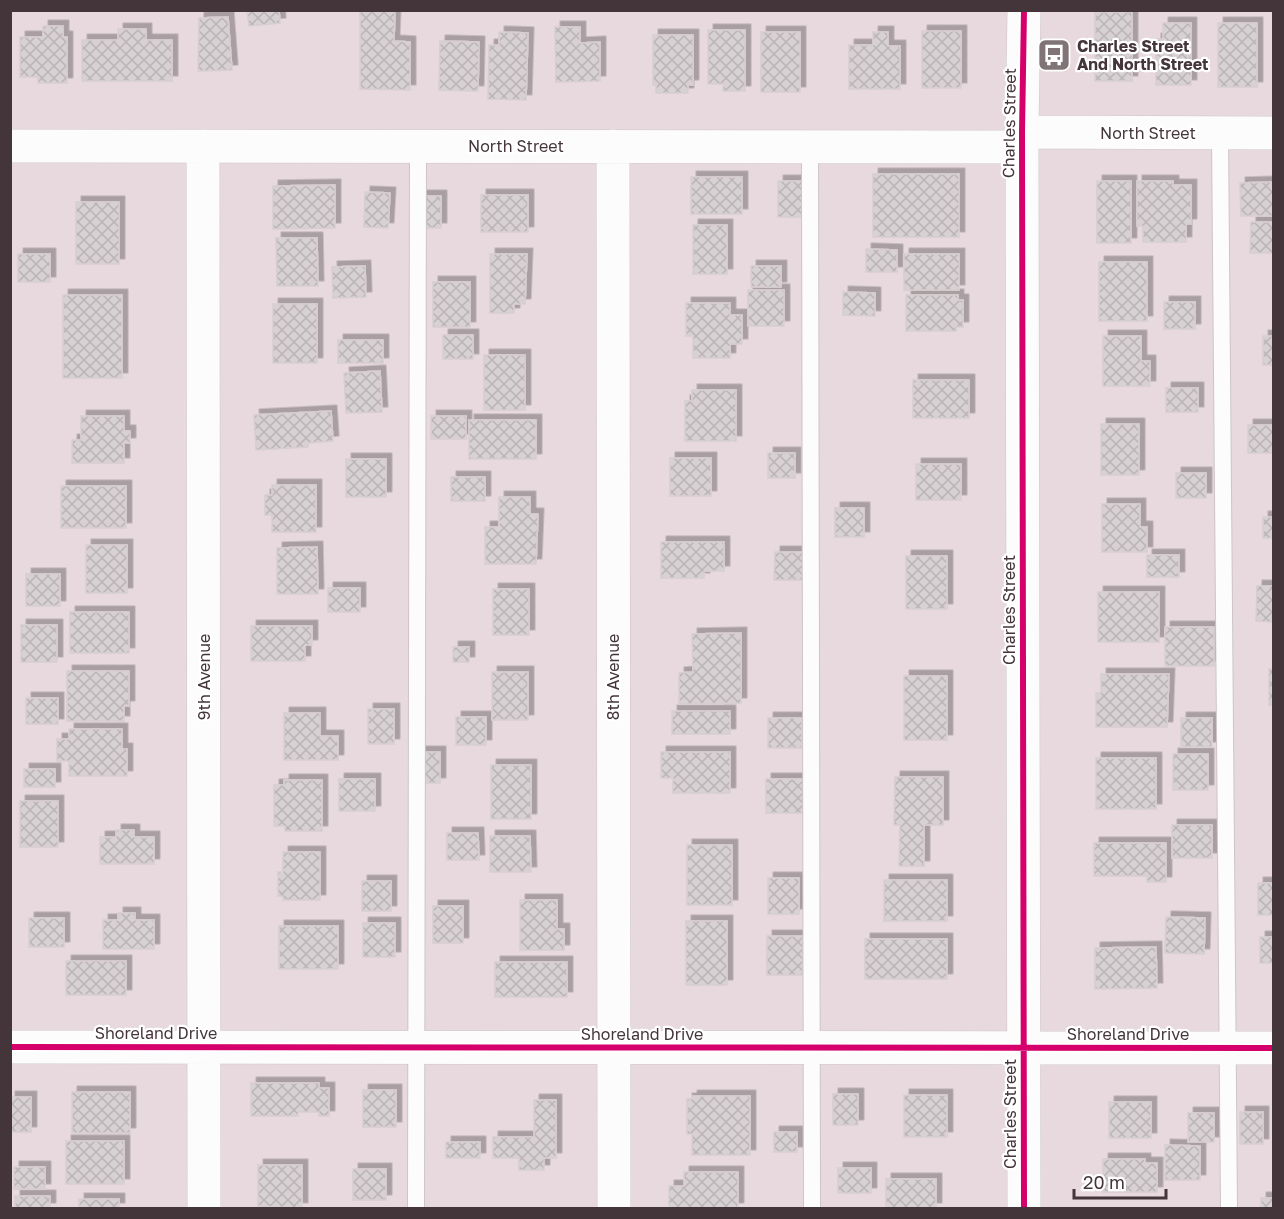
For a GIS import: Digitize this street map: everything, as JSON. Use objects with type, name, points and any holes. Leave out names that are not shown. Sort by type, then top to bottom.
[{"type":"street","name":"Charles Street","points":[[1024,10],[1022,139],[1024,1209]]},
{"type":"street","name":"North Street","points":[[10,146],[613,146],[1274,134]]},
{"type":"street","name":"9th Avenue","points":[[203,146],[204,1209]]},
{"type":"street","name":"8th Avenue","points":[[613,146],[614,1209]]},
{"type":"street","name":"Shoreland Drive","points":[[10,1047],[1274,1048]]},
{"type":"lane","points":[[1220,134],[1229,1209]]},
{"type":"lane","points":[[810,144],[812,1209]]},
{"type":"lane","points":[[416,1209],[418,146]]},
{"type":"shaded area","points":[[11,11],[1273,11],[1273,1208],[11,1208]]},
{"type":"building","points":[[247,10],[279,10],[280,23],[249,26]]},
{"type":"building","points":[[360,10],[395,10],[394,41],[410,42],[410,90],[360,89]]},
{"type":"building","points":[[1095,12],[1132,12],[1132,81],[1095,81]]},
{"type":"building","points":[[228,17],[232,70],[198,71],[199,18]]},
{"type":"building","points":[[1163,23],[1191,23],[1191,85],[1156,85],[1156,39],[1163,39]]},
{"type":"building","points":[[1218,23],[1257,23],[1257,87],[1218,87]]},
{"type":"building","points":[[43,26],[63,26],[63,37],[67,37],[67,83],[38,83],[38,77],[20,77],[20,37],[43,37]]},
{"type":"building","points":[[555,27],[580,27],[580,43],[600,42],[600,81],[556,82]]},
{"type":"building","points":[[118,29],[146,29],[146,40],[172,40],[172,81],[82,81],[82,40],[118,40]]},
{"type":"building","points":[[708,30],[745,30],[745,91],[723,91],[723,84],[708,84]]},
{"type":"building","points":[[922,31],[961,31],[961,88],[922,88]]},
{"type":"building","points":[[499,32],[528,33],[526,100],[488,99],[489,45],[499,45]]},
{"type":"building","points":[[761,32],[800,32],[800,92],[761,92]]},
{"type":"building","points":[[873,32],[888,32],[888,46],[900,46],[900,89],[849,89],[849,45],[873,45]]},
{"type":"building","points":[[653,35],[693,35],[693,85],[688,85],[688,93],[656,93],[656,85],[653,85]]},
{"type":"building","points":[[440,41],[479,42],[478,91],[439,90]]},
{"type":"building","points":[[873,174],[959,174],[959,237],[873,237]]},
{"type":"building","points":[[691,177],[742,177],[742,214],[691,214]]},
{"type":"building","points":[[778,181],[802,181],[802,217],[778,217]]},
{"type":"building","points":[[1097,181],[1131,181],[1131,243],[1097,243]]},
{"type":"building","points":[[1137,181],[1173,181],[1173,185],[1191,185],[1191,224],[1186,224],[1186,242],[1143,242],[1143,226],[1137,226]]},
{"type":"building","points":[[1274,182],[1274,216],[1241,216],[1240,183]]},
{"type":"building","points":[[335,185],[335,228],[273,229],[273,186]]},
{"type":"building","points":[[365,192],[390,193],[388,228],[364,227]]},
{"type":"building","points":[[481,195],[528,195],[528,232],[481,232]]},
{"type":"building","points":[[420,196],[441,196],[441,228],[420,228]]},
{"type":"building","points":[[76,202],[119,202],[119,264],[76,264]]},
{"type":"building","points":[[1251,222],[1274,222],[1274,253],[1250,253]]},
{"type":"building","points":[[693,225],[727,225],[727,274],[693,274]]},
{"type":"building","points":[[276,238],[317,238],[318,286],[277,286]]},
{"type":"building","points":[[866,249],[897,250],[897,272],[866,272]]},
{"type":"building","points":[[18,254],[50,254],[50,282],[18,282]]},
{"type":"building","points":[[490,254],[527,254],[525,304],[514,304],[514,313],[490,313]]},
{"type":"building","points":[[904,254],[959,254],[959,290],[904,290]]},
{"type":"building","points":[[1099,262],[1147,262],[1147,321],[1099,321]]},
{"type":"building","points":[[365,266],[366,297],[333,298],[332,267]]},
{"type":"building","points":[[751,266],[781,266],[781,287],[751,287]]},
{"type":"building","points":[[433,282],[470,282],[470,327],[433,327]]},
{"type":"building","points":[[748,290],[784,290],[784,326],[748,326]]},
{"type":"building","points":[[843,292],[875,293],[875,316],[843,315]]},
{"type":"building","points":[[63,295],[122,295],[122,378],[63,378]]},
{"type":"building","points":[[906,295],[958,295],[958,300],[963,300],[963,327],[956,327],[956,331],[906,331]]},
{"type":"building","points":[[1164,302],[1195,302],[1195,329],[1164,329]]},
{"type":"building","points":[[686,303],[730,303],[730,315],[742,315],[742,344],[730,344],[730,358],[693,358],[693,336],[686,336]]},
{"type":"building","points":[[273,304],[317,304],[317,363],[273,363]]},
{"type":"building","points":[[443,335],[473,335],[473,359],[443,359]]},
{"type":"building","points":[[1103,336],[1141,336],[1141,361],[1150,361],[1150,386],[1103,386]]},
{"type":"building","points":[[1263,336],[1274,336],[1274,365],[1263,365]]},
{"type":"building","points":[[338,340],[383,340],[383,363],[338,363]]},
{"type":"building","points":[[484,355],[525,355],[525,410],[484,410]]},
{"type":"building","points":[[380,371],[382,412],[346,413],[344,373]]},
{"type":"building","points":[[913,380],[969,380],[969,418],[913,418]]},
{"type":"building","points":[[1166,388],[1198,388],[1198,412],[1166,412]]},
{"type":"building","points":[[692,390],[736,390],[736,441],[685,441],[685,401],[692,401]]},
{"type":"building","points":[[331,411],[333,441],[308,443],[308,447],[256,450],[254,415]]},
{"type":"building","points":[[81,416],[124,416],[124,431],[130,431],[130,443],[124,443],[124,463],[72,463],[72,440],[81,440]]},
{"type":"building","points":[[431,416],[466,416],[466,439],[431,439]]},
{"type":"building","points":[[469,420],[536,420],[536,459],[469,459]]},
{"type":"building","points":[[1101,424],[1139,424],[1139,475],[1101,475]]},
{"type":"building","points":[[1248,425],[1274,425],[1274,453],[1248,453]]},
{"type":"building","points":[[768,453],[795,453],[795,478],[768,478]]},
{"type":"building","points":[[670,458],[711,458],[711,496],[670,496]]},
{"type":"building","points":[[346,459],[386,459],[386,497],[346,497]]},
{"type":"building","points":[[916,464],[961,464],[961,500],[916,500]]},
{"type":"building","points":[[1176,473],[1206,473],[1206,498],[1176,498]]},
{"type":"building","points":[[451,477],[485,477],[485,501],[451,501]]},
{"type":"building","points":[[272,485],[316,485],[316,532],[272,532],[272,515],[265,515],[265,495],[272,495]]},
{"type":"building","points":[[61,486],[126,486],[126,528],[61,528]]},
{"type":"building","points":[[499,497],[530,497],[530,514],[538,514],[536,564],[485,564],[485,527],[499,527]]},
{"type":"building","points":[[1102,504],[1140,504],[1140,527],[1147,527],[1147,552],[1102,552]]},
{"type":"building","points":[[835,508],[864,508],[864,537],[835,537]]},
{"type":"building","points":[[1263,517],[1274,517],[1274,538],[1263,538]]},
{"type":"building","points":[[661,542],[724,542],[724,571],[704,571],[704,578],[661,578]]},
{"type":"building","points":[[86,545],[127,545],[127,593],[86,593]]},
{"type":"building","points":[[317,547],[318,594],[277,594],[277,548]]},
{"type":"building","points":[[775,552],[805,552],[804,580],[774,580]]},
{"type":"building","points":[[1147,555],[1179,555],[1179,577],[1147,577]]},
{"type":"building","points":[[906,556],[947,556],[947,609],[906,609]]},
{"type":"building","points":[[26,574],[60,574],[60,606],[26,606]]},
{"type":"building","points":[[1257,586],[1274,586],[1274,622],[1256,621]]},
{"type":"building","points":[[328,588],[360,588],[360,612],[328,612]]},
{"type":"building","points":[[493,589],[529,589],[529,635],[493,635]]},
{"type":"building","points":[[1098,592],[1159,592],[1159,642],[1098,642]]},
{"type":"building","points":[[70,612],[129,612],[129,653],[70,653]]},
{"type":"building","points":[[21,625],[57,625],[57,662],[21,662]]},
{"type":"building","points":[[251,626],[312,626],[312,645],[305,645],[305,661],[251,661]]},
{"type":"building","points":[[1165,627],[1214,627],[1214,666],[1165,666]]},
{"type":"building","points":[[741,633],[741,703],[679,704],[679,673],[693,672],[692,634]]},
{"type":"building","points":[[453,647],[469,647],[469,662],[453,662]]},
{"type":"building","points":[[1269,669],[1274,669],[1274,705],[1269,705]]},
{"type":"building","points":[[67,671],[129,671],[129,706],[124,706],[124,721],[67,721]]},
{"type":"building","points":[[492,672],[528,672],[528,720],[492,720]]},
{"type":"building","points":[[1101,674],[1169,674],[1167,727],[1096,727],[1096,693],[1101,693]]},
{"type":"building","points":[[904,676],[947,676],[947,740],[904,740]]},
{"type":"building","points":[[26,698],[58,698],[58,724],[26,724]]},
{"type":"building","points":[[368,709],[394,709],[394,744],[368,744]]},
{"type":"building","points":[[672,711],[730,711],[730,734],[672,734]]},
{"type":"building","points":[[284,713],[320,713],[320,736],[338,736],[338,760],[284,760]]},
{"type":"building","points":[[456,717],[486,717],[486,745],[456,745]]},
{"type":"building","points":[[768,718],[802,718],[802,748],[768,748]]},
{"type":"building","points":[[1181,718],[1212,718],[1212,747],[1181,747]]},
{"type":"building","points":[[69,729],[122,729],[122,749],[127,749],[127,776],[69,776],[69,761],[57,761],[57,739],[69,739]]},
{"type":"building","points":[[418,752],[440,752],[440,783],[418,783]]},
{"type":"building","points":[[661,752],[730,752],[730,793],[673,793],[673,778],[661,778]]},
{"type":"building","points":[[1173,754],[1208,754],[1208,790],[1173,790]]},
{"type":"building","points":[[1096,758],[1156,758],[1156,809],[1096,809]]},
{"type":"building","points":[[491,765],[531,765],[531,819],[491,819]]},
{"type":"building","points":[[24,769],[55,769],[55,787],[24,787]]},
{"type":"building","points":[[895,777],[943,777],[943,825],[924,825],[924,866],[899,866],[900,825],[894,825]]},
{"type":"building","points":[[339,779],[375,779],[375,811],[339,811]]},
{"type":"building","points":[[766,779],[803,779],[803,813],[766,813]]},
{"type":"building","points":[[284,780],[322,780],[322,831],[285,831],[285,826],[274,826],[274,785],[284,785]]},
{"type":"building","points":[[20,801],[58,801],[58,847],[20,847]]},
{"type":"building","points":[[1172,825],[1212,825],[1212,858],[1172,858]]},
{"type":"building","points":[[116,830],[134,830],[134,837],[154,837],[154,864],[100,864],[100,837],[116,837]]},
{"type":"building","points":[[447,833],[478,833],[479,860],[447,860]]},
{"type":"building","points":[[490,836],[530,836],[531,872],[490,872]]},
{"type":"building","points":[[1094,843],[1166,843],[1166,882],[1147,882],[1147,876],[1094,876]]},
{"type":"building","points":[[687,845],[732,845],[732,905],[687,905]]},
{"type":"building","points":[[283,852],[320,852],[320,900],[283,900],[283,896],[278,896],[278,872],[283,872]]},
{"type":"building","points":[[768,878],[799,878],[799,914],[768,914]]},
{"type":"building","points":[[884,880],[947,880],[947,921],[884,921]]},
{"type":"building","points":[[362,881],[391,881],[391,911],[362,911]]},
{"type":"building","points":[[1258,883],[1274,883],[1274,915],[1258,915]]},
{"type":"building","points":[[520,900],[557,900],[557,929],[564,929],[564,950],[520,950]]},
{"type":"building","points":[[433,906],[463,906],[463,943],[433,943]]},
{"type":"building","points":[[118,913],[135,913],[135,920],[154,920],[154,949],[103,949],[103,920],[118,920]]},
{"type":"building","points":[[1166,917],[1205,918],[1204,954],[1165,953]]},
{"type":"building","points":[[29,918],[64,918],[64,947],[29,947]]},
{"type":"building","points":[[686,921],[727,921],[727,985],[686,985]]},
{"type":"building","points":[[363,923],[395,923],[395,957],[363,957]]},
{"type":"building","points":[[279,926],[338,926],[338,969],[279,969]]},
{"type":"building","points":[[767,936],[803,936],[803,975],[767,975]]},
{"type":"building","points":[[1260,937],[1274,937],[1274,963],[1260,963]]},
{"type":"building","points":[[865,939],[947,939],[947,979],[865,979]]},
{"type":"building","points":[[1156,947],[1157,988],[1095,989],[1095,948]]},
{"type":"building","points":[[66,961],[126,961],[126,995],[66,995]]},
{"type":"building","points":[[495,962],[567,962],[567,997],[495,997]]},
{"type":"building","points":[[251,1083],[319,1083],[319,1088],[329,1088],[329,1116],[319,1116],[319,1112],[298,1112],[298,1116],[251,1116]]},
{"type":"building","points":[[363,1090],[396,1090],[396,1127],[363,1127]]},
{"type":"building","points":[[72,1092],[130,1092],[130,1133],[72,1133]]},
{"type":"building","points":[[833,1094],[858,1094],[858,1125],[833,1125]]},
{"type":"building","points":[[904,1095],[947,1095],[947,1137],[904,1137]]},
{"type":"building","points":[[692,1096],[750,1096],[750,1155],[692,1155],[692,1134],[687,1134],[687,1099],[692,1099]]},
{"type":"building","points":[[10,1097],[31,1097],[31,1132],[10,1132]]},
{"type":"building","points":[[534,1100],[556,1100],[556,1158],[544,1158],[544,1170],[519,1170],[519,1158],[493,1158],[493,1137],[534,1137]]},
{"type":"building","points":[[1109,1102],[1151,1102],[1151,1138],[1109,1138]]},
{"type":"building","points":[[1240,1112],[1263,1112],[1263,1144],[1240,1144]]},
{"type":"building","points":[[1188,1113],[1214,1113],[1214,1142],[1188,1142]]},
{"type":"building","points":[[774,1132],[797,1132],[797,1152],[774,1152]]},
{"type":"building","points":[[66,1141],[124,1141],[124,1184],[66,1184]]},
{"type":"building","points":[[446,1142],[480,1142],[480,1158],[446,1158]]},
{"type":"building","points":[[1165,1145],[1200,1146],[1200,1180],[1165,1180]]},
{"type":"building","points":[[1103,1159],[1145,1159],[1145,1163],[1157,1163],[1157,1192],[1103,1192]]},
{"type":"building","points":[[258,1165],[302,1165],[302,1208],[258,1206]]},
{"type":"building","points":[[14,1167],[45,1167],[45,1189],[14,1189]]},
{"type":"building","points":[[838,1168],[871,1168],[871,1193],[838,1193]]},
{"type":"building","points":[[353,1169],[386,1169],[386,1200],[353,1200]]},
{"type":"building","points":[[684,1172],[738,1172],[738,1208],[669,1208],[669,1186],[684,1186]]},
{"type":"building","points":[[886,1179],[936,1179],[936,1208],[886,1208]]},
{"type":"building","points":[[15,1196],[50,1196],[50,1208],[15,1208]]},
{"type":"building","points":[[1261,1198],[1274,1198],[1274,1208],[1261,1208]]},
{"type":"building","points":[[79,1199],[119,1199],[119,1208],[79,1208]]},
{"type":"cycle path","points":[[1024,10],[1022,132],[1024,1208]]},
{"type":"cycle path","points":[[10,1047],[1274,1048]]},
{"type":"place","name":"Charles Street And North Street","points":[[1054,55]]}]
